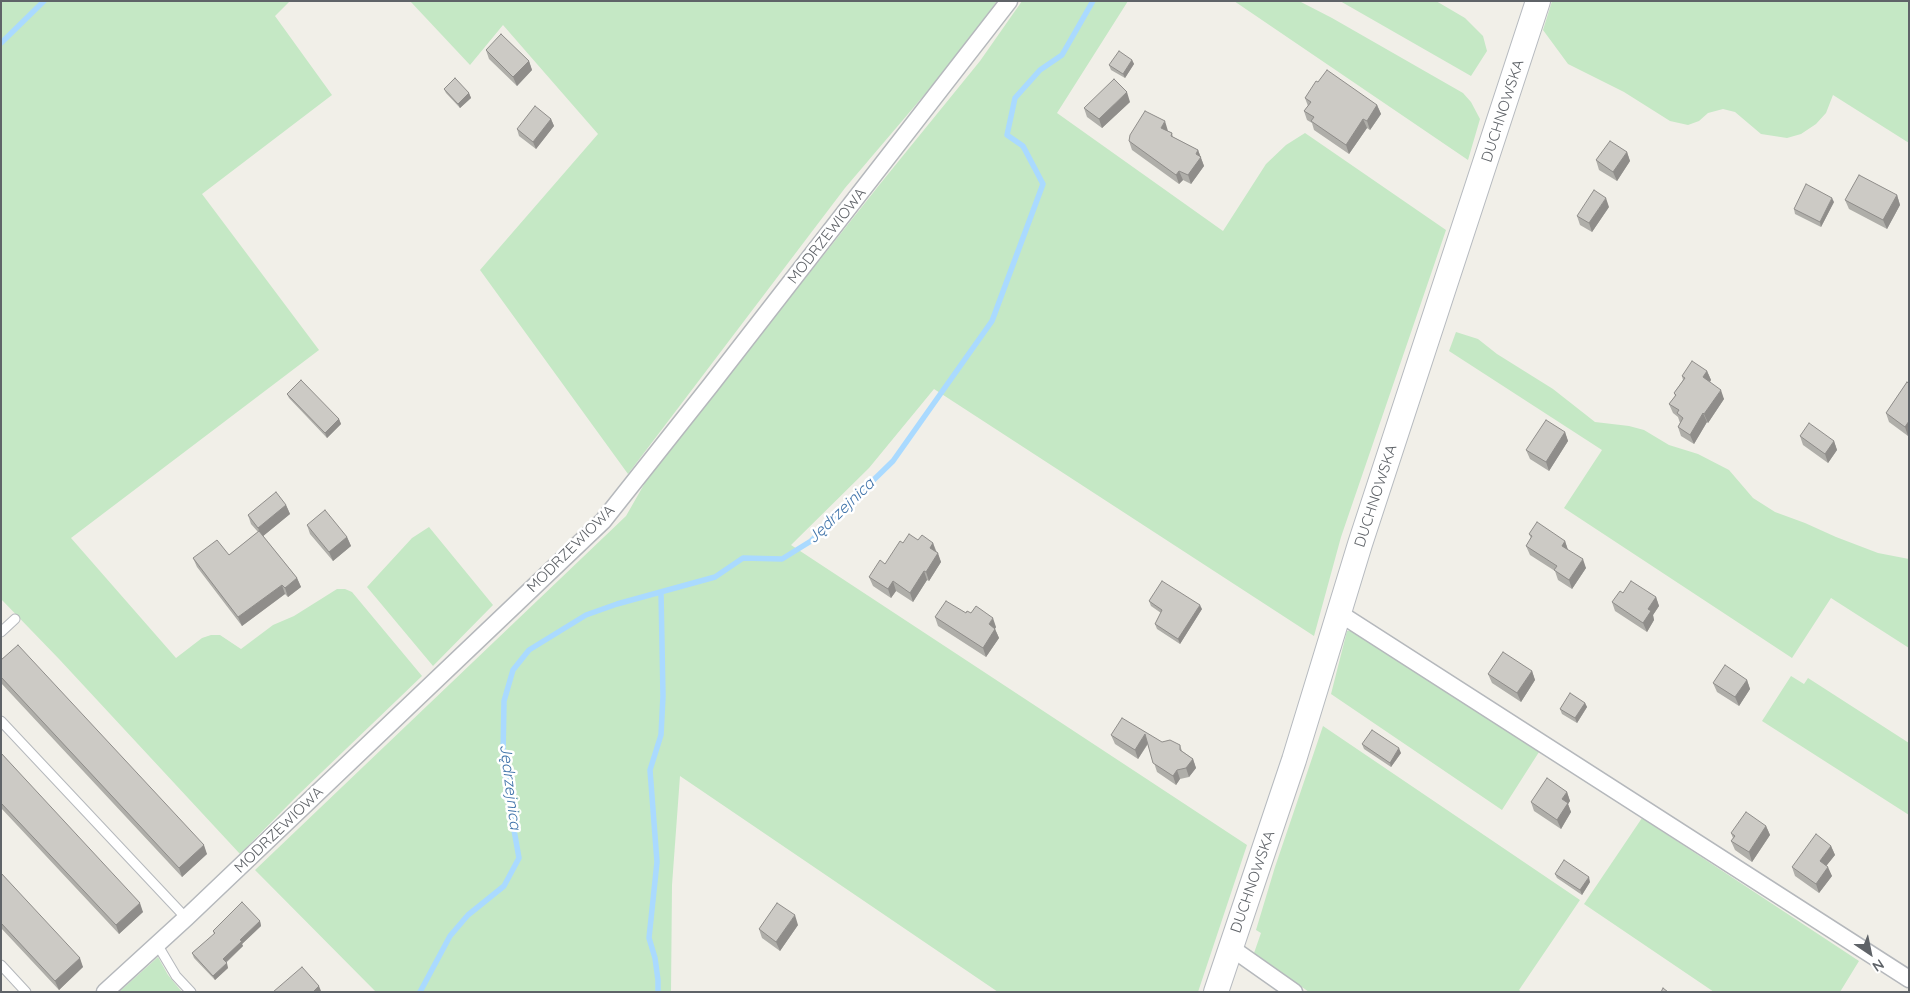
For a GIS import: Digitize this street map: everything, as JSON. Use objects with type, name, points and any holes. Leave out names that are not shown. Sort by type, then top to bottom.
[{"type":"street","name":"MODRZEWIOWA","points":[[105,992],[186,918],[603,521],[1009,1]]},
{"type":"street","name":"DUCHNOWSKA","points":[[1216,992],[1294,760],[1360,544],[1538,1]]},
{"type":"street","points":[[1339,613],[1909,978]]},
{"type":"street","points":[[1230,947],[1294,992]]},
{"type":"lane","points":[[1,632],[14,620]]},
{"type":"lane","points":[[1,721],[186,918]]},
{"type":"lane","points":[[157,944],[176,976],[191,992]]},
{"type":"lane","points":[[1,965],[26,992]]},
{"type":"green space","points":[[1,1],[290,1],[275,16],[332,95],[202,194],[319,350],[71,538],[176,658],[202,638],[211,635],[220,635],[241,649],[273,625],[294,616],[337,589],[345,589],[352,592],[422,676],[297,796],[240,854],[1,599]]},
{"type":"green space","points":[[410,1],[997,1],[948,67],[845,188],[628,474],[480,270],[598,134],[503,25],[470,65]]},
{"type":"green space","points":[[1022,1],[1128,1],[1057,113],[1223,231],[1266,164],[1286,145],[1305,133],[1446,230],[1341,537],[1314,636],[934,389],[869,468],[791,545],[1247,845],[1198,992],[998,992],[680,776],[672,885],[671,992],[376,992],[255,870],[626,516],[650,474],[980,61]]},
{"type":"green space","points":[[1234,1],[1299,1],[1463,93],[1471,102],[1480,119],[1468,160]]},
{"type":"green space","points":[[1340,1],[1436,1],[1465,18],[1483,36],[1487,51],[1471,76]]},
{"type":"green space","points":[[1552,1],[1909,1],[1909,143],[1833,95],[1826,113],[1816,124],[1801,134],[1787,138],[1761,134],[1735,112],[1723,109],[1708,113],[1699,121],[1688,125],[1670,121],[1624,92],[1568,64],[1543,30]]},
{"type":"green space","points":[[1456,332],[1478,339],[1497,354],[1553,389],[1595,422],[1629,426],[1644,430],[1669,445],[1698,454],[1729,470],[1753,498],[1775,512],[1878,553],[1909,559],[1909,648],[1831,598],[1792,658],[1564,508],[1602,450],[1449,351]]},
{"type":"green space","points":[[429,527],[493,605],[433,666],[367,587],[412,538]]},
{"type":"green space","points":[[1347,631],[1356,631],[1539,752],[1502,810],[1331,694]]},
{"type":"green space","points":[[1791,676],[1804,684],[1808,678],[1909,743],[1909,815],[1762,721]]},
{"type":"green space","points":[[1323,726],[1580,900],[1519,990],[1522,992],[1309,992],[1254,953],[1261,933],[1256,930],[1275,867]]},
{"type":"green space","points":[[1642,818],[1859,961],[1840,992],[1714,992],[1584,904]]},
{"type":"green space","points":[[158,957],[168,975],[182,992],[119,992]]},
{"type":"building","points":[[501,34],[529,61],[513,77],[486,50]]},
{"type":"building","points":[[1119,51],[1132,60],[1123,74],[1109,65]]},
{"type":"building","points":[[1327,70],[1377,105],[1367,121],[1363,119],[1346,145],[1311,121],[1314,117],[1304,111],[1311,102],[1305,98],[1316,81],[1318,82]]},
{"type":"building","points":[[455,78],[469,93],[458,104],[444,89]]},
{"type":"building","points":[[1114,79],[1127,92],[1099,119],[1084,108]]},
{"type":"building","points":[[535,106],[551,119],[533,142],[517,129]]},
{"type":"building","points":[[1145,111],[1165,121],[1161,128],[1172,133],[1171,136],[1198,150],[1196,154],[1201,157],[1188,175],[1179,171],[1176,175],[1129,141],[1130,135]]},
{"type":"building","points":[[1610,141],[1627,152],[1613,172],[1596,160]]},
{"type":"building","points":[[1859,175],[1897,195],[1883,220],[1845,200]]},
{"type":"building","points":[[1806,184],[1832,198],[1820,222],[1794,209]]},
{"type":"building","points":[[1594,190],[1606,198],[1589,223],[1577,216]]},
{"type":"building","points":[[1692,361],[1707,371],[1703,377],[1721,390],[1703,413],[1690,435],[1678,427],[1683,418],[1677,413],[1679,410],[1669,404],[1676,395],[1674,393],[1685,378],[1682,376]]},
{"type":"building","points":[[301,380],[339,419],[325,433],[287,394]]},
{"type":"building","points":[[1907,382],[1909,384],[1909,421],[1905,427],[1886,413]]},
{"type":"building","points":[[1546,420],[1565,432],[1546,462],[1526,450]]},
{"type":"building","points":[[1809,423],[1834,441],[1825,454],[1800,436]]},
{"type":"building","points":[[276,492],[286,505],[258,528],[248,515]]},
{"type":"building","points":[[325,510],[347,537],[329,552],[307,525]]},
{"type":"building","points":[[1537,522],[1565,541],[1562,546],[1583,559],[1569,580],[1554,570],[1557,566],[1526,546],[1532,536],[1529,534]]},
{"type":"building","points":[[259,531],[297,578],[285,588],[282,585],[238,617],[193,558],[217,540],[229,555]]},
{"type":"building","points":[[909,534],[918,540],[922,535],[933,543],[930,548],[938,553],[910,593],[893,581],[888,589],[869,577],[880,560],[885,564],[900,541],[903,543]]},
{"type":"building","points":[[1162,581],[1200,605],[1178,639],[1155,624],[1162,610],[1149,601]]},
{"type":"building","points":[[1631,581],[1656,597],[1648,609],[1651,611],[1643,623],[1612,602],[1620,591],[1623,593]]},
{"type":"building","points":[[946,601],[966,613],[967,611],[971,613],[976,606],[993,618],[989,624],[995,629],[983,648],[935,617]]},
{"type":"building","points":[[18,645],[204,845],[179,868],[1,677],[1,660]]},
{"type":"building","points":[[1503,652],[1532,671],[1517,693],[1488,674]]},
{"type":"building","points":[[1725,665],[1747,680],[1735,697],[1713,683]]},
{"type":"building","points":[[1570,693],[1585,703],[1575,718],[1560,709]]},
{"type":"building","points":[[1122,718],[1162,742],[1170,740],[1180,745],[1180,750],[1193,759],[1186,768],[1177,770],[1173,776],[1153,763],[1145,734],[1135,750],[1111,735]]},
{"type":"building","points":[[1372,730],[1399,748],[1390,763],[1362,744]]},
{"type":"building","points":[[1,753],[140,903],[116,925],[1,803]]},
{"type":"building","points":[[1547,778],[1567,792],[1562,799],[1568,803],[1557,820],[1531,802]]},
{"type":"building","points":[[1746,812],[1766,826],[1749,852],[1731,841],[1735,836],[1731,833]]},
{"type":"building","points":[[1816,834],[1831,846],[1820,861],[1828,867],[1816,884],[1792,867]]},
{"type":"building","points":[[1564,860],[1589,877],[1580,890],[1555,874]]},
{"type":"building","points":[[1,873],[80,958],[55,981],[1,923]]},
{"type":"building","points":[[242,902],[260,921],[223,959],[227,963],[213,976],[192,953],[215,933],[213,931]]},
{"type":"building","points":[[777,903],[795,915],[776,942],[759,929]]},
{"type":"building","points":[[302,967],[319,986],[313,992],[273,992]]},
{"type":"waterway","points":[[1,43],[44,1]]},
{"type":"waterway","name":"Jędrzejnica","points":[[420,992],[450,936],[468,915],[504,886],[519,858],[503,755],[504,701],[513,670],[529,650],[586,615],[617,604],[715,577],[743,558],[782,559],[811,541],[893,461],[992,321],[1043,184],[1023,146],[1007,135],[1015,98],[1040,70],[1062,55],[1093,1]]},
{"type":"waterway","points":[[658,992],[655,958],[649,938],[657,862],[650,770],[661,735],[663,696],[661,592]]}]
